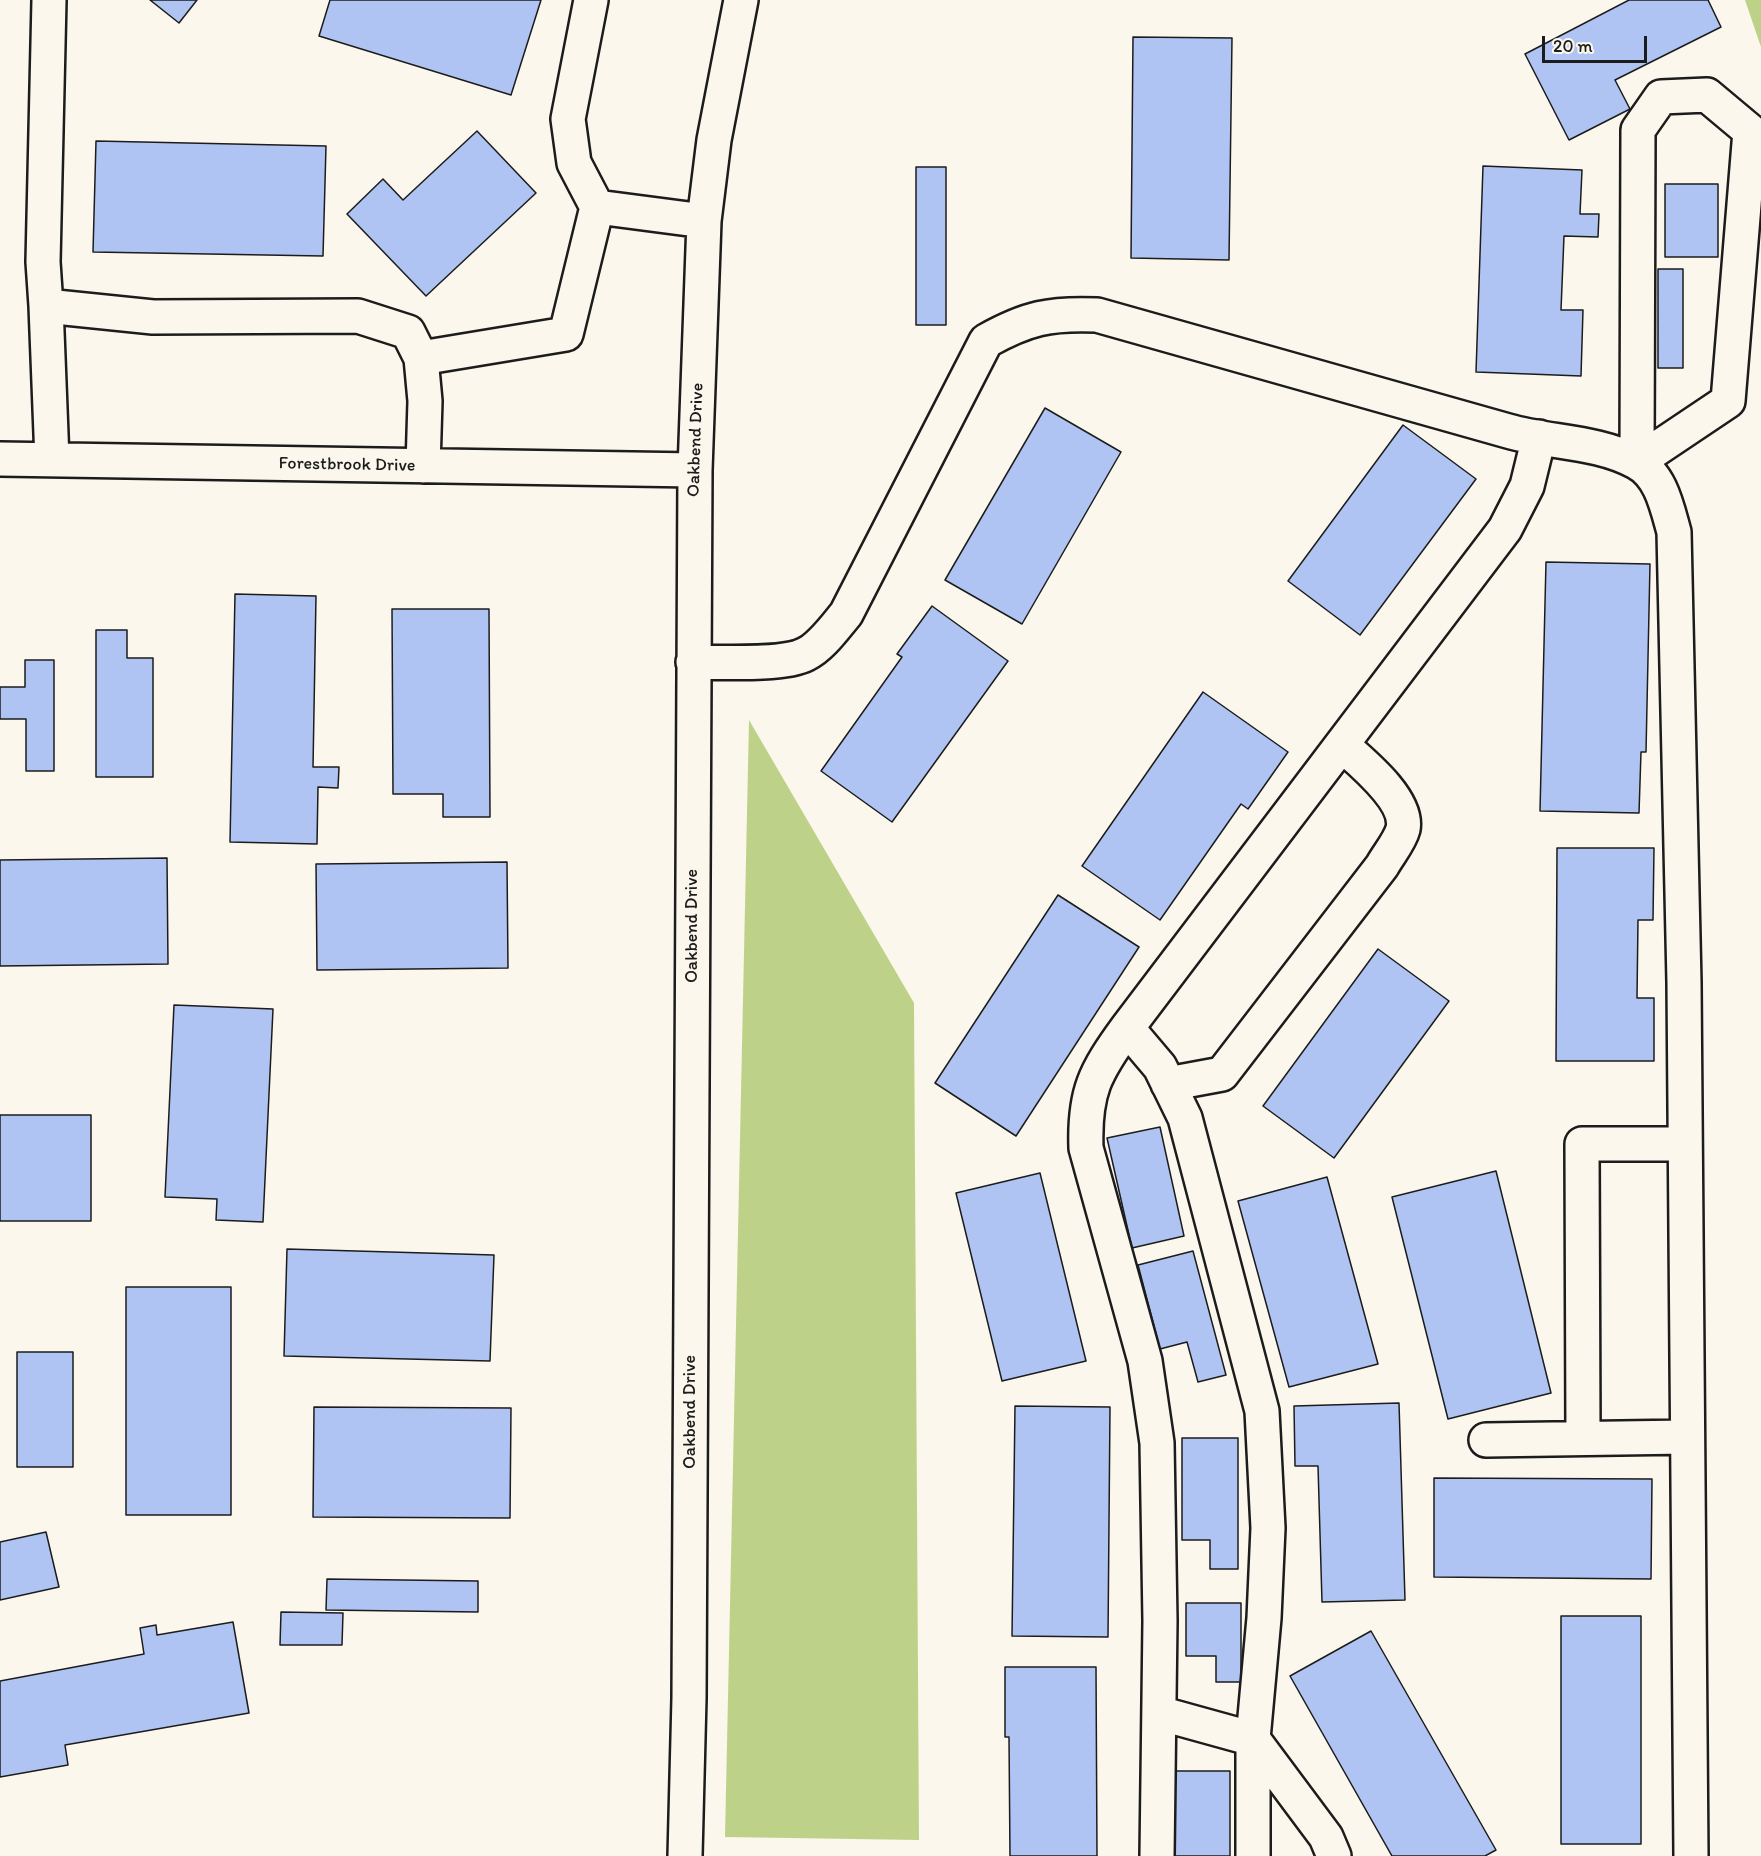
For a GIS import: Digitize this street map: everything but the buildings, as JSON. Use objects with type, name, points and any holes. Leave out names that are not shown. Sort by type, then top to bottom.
[{"type":"street","points":[[49,0],[43,262],[52,460]]},
{"type":"street","points":[[422,358],[566,334],[597,207],[574,163],[568,119],[591,0]]},
{"type":"street","name":"Oakbend Drive","points":[[685,1856],[689,1674],[695,470],[704,220],[714,140],[741,0]]},
{"type":"street","points":[[1707,96],[1750,131],[1728,401],[1637,462],[1638,130],[1661,97],[1707,96]]},
{"type":"street","points":[[597,207],[704,220]]},
{"type":"street","points":[[46,306],[153,317],[358,316],[408,332],[422,358],[425,401],[423,466]]},
{"type":"street","points":[[693,662],[787,660],[806,654],[828,635],[846,614],[986,341],[1018,323],[1063,313],[1097,315],[1517,434],[1602,449],[1637,462],[1653,475],[1664,499],[1674,532],[1685,1144],[1691,1856]]},
{"type":"street","points":[[1157,1856],[1159,1713],[1157,1443],[1145,1361],[1086,1148],[1085,1115],[1092,1082],[1127,1028],[1505,529],[1527,486],[1539,437]]},
{"type":"street","name":"Forestbrook Drive","points":[[0,459],[695,470]]},
{"type":"street","points":[[1168,1084],[1222,1074],[1382,866],[1403,830],[1402,813],[1380,779],[1342,745]]},
{"type":"street","points":[[1127,1028],[1160,1067],[1185,1118],[1262,1411],[1268,1528],[1264,1618],[1253,1740],[1253,1856]]},
{"type":"street","points":[[1583,1438],[1582,1144],[1685,1144]]},
{"type":"street","points":[[1486,1440],[1687,1437]]},
{"type":"street","points":[[1159,1713],[1253,1740],[1326,1837],[1334,1856]]},
{"type":"green space","points":[[1745,0],[1761,0],[1761,47]]},
{"type":"green space","points":[[749,720],[914,1003],[919,1840],[725,1837]]}]
